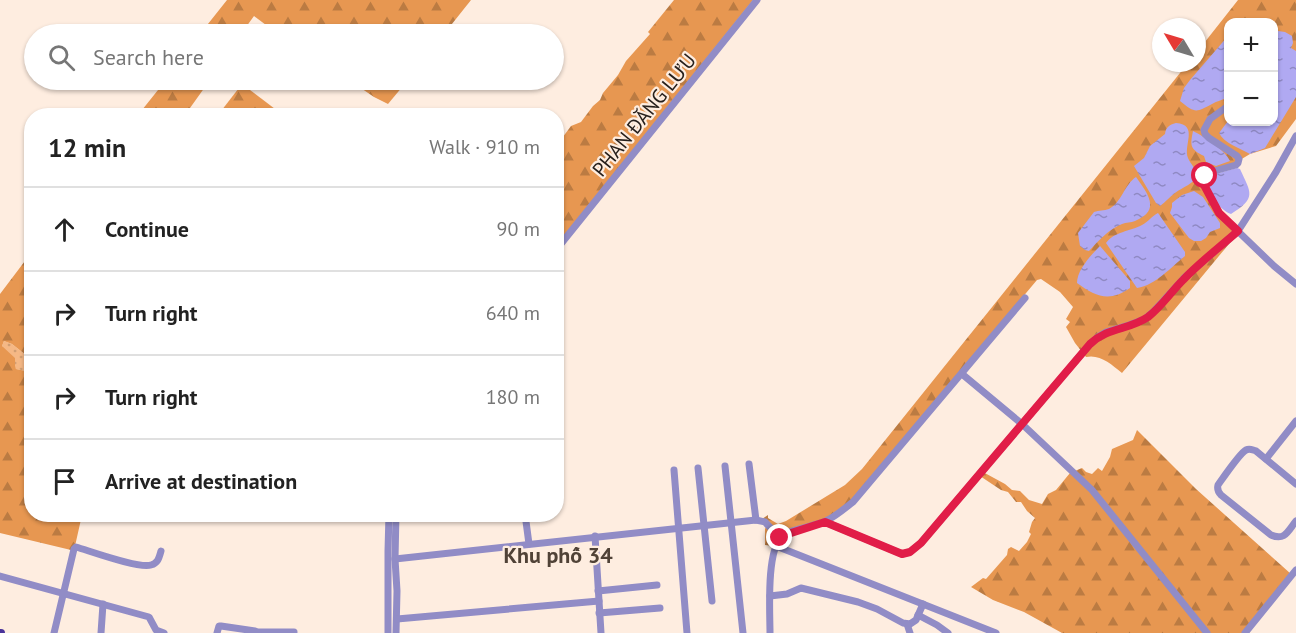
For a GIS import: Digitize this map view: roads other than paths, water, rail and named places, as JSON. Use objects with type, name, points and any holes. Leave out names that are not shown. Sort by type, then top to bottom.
[{"type":"street","name":"PHAN ĐĂNG LƯU","points":[[564,240],[757,0]]},
{"type":"street","points":[[1224,110],[1210,119],[1204,130],[1205,134],[1239,159],[1236,165],[1207,173],[1203,178],[1207,191],[1219,213],[1296,284]]},
{"type":"street","points":[[825,522],[902,554],[910,552],[921,543],[1078,356],[1106,332],[1145,319],[1184,278],[1238,231],[1296,136]]},
{"type":"street","points":[[770,633],[771,565],[780,538],[825,522],[853,502],[1025,298]]},
{"type":"street","points":[[962,374],[1022,424],[1092,490],[1207,633]]},
{"type":"street","points":[[1266,459],[1296,422]]},
{"type":"street","points":[[1296,484],[1256,451],[1250,449],[1246,450],[1218,484],[1218,492],[1277,538],[1282,537],[1296,521]]},
{"type":"street","points":[[749,464],[756,520]]},
{"type":"street","points":[[725,466],[743,633]]},
{"type":"street","points":[[698,468],[712,601]]},
{"type":"street","points":[[674,470],[687,633]]},
{"type":"street","points":[[395,559],[756,520],[765,522],[780,538]]},
{"type":"street","points":[[388,633],[390,522]]},
{"type":"street","points":[[396,522],[396,633]]},
{"type":"street","points":[[526,522],[529,544]]},
{"type":"street","points":[[595,536],[601,633]]},
{"type":"street","points":[[776,546],[996,633]]},
{"type":"street","points":[[54,633],[72,551],[76,547],[142,566],[154,565],[159,560],[161,551]]},
{"type":"street","points":[[1245,633],[1296,570]]},
{"type":"street","points":[[0,576],[149,617],[156,630],[164,633]]},
{"type":"street","points":[[598,591],[657,585]]},
{"type":"street","points":[[770,596],[787,594],[801,588],[858,602],[907,624],[913,622],[923,604]]},
{"type":"street","points":[[397,619],[599,601]]},
{"type":"street","points":[[101,633],[103,604]]},
{"type":"street","points":[[600,613],[660,608]]},
{"type":"street","points":[[918,615],[948,633]]},
{"type":"street","points":[[907,624],[910,633]]},
{"type":"street","points":[[217,633],[221,626],[258,633],[294,632]]},
{"type":"water","points":[[1278,31],[1292,36],[1291,48],[1296,51],[1296,97],[1265,148],[1250,154],[1228,142],[1219,133],[1224,126],[1278,126]]},
{"type":"water","points":[[1224,41],[1224,99],[1199,110],[1193,110],[1180,101],[1184,88],[1197,72],[1206,72],[1206,61]]},
{"type":"water","points":[[1176,123],[1187,127],[1189,132],[1188,158],[1199,175],[1160,206],[1134,166],[1144,158],[1150,146],[1165,134],[1168,127]]},
{"type":"water","points":[[1193,131],[1219,148],[1230,161],[1216,166],[1206,162],[1204,156],[1192,146]]},
{"type":"water","points":[[1237,168],[1244,177],[1249,195],[1245,204],[1231,214],[1226,212],[1214,198],[1208,176]]},
{"type":"water","points":[[1136,177],[1148,195],[1150,206],[1148,212],[1135,221],[1124,223],[1113,229],[1089,251],[1085,250],[1080,246],[1078,233],[1094,212],[1107,210],[1113,206]]},
{"type":"water","points":[[1194,191],[1203,197],[1220,223],[1220,228],[1210,232],[1201,241],[1189,238],[1170,213],[1172,203],[1182,195]]},
{"type":"water","points":[[1158,213],[1185,252],[1185,256],[1151,283],[1137,288],[1106,243],[1118,234],[1142,225]]},
{"type":"water","points":[[1100,246],[1130,281],[1130,288],[1122,293],[1102,296],[1077,283],[1082,268]]},
{"type":"district","name":"Khu phố 34","points":[[558,555]]}]
